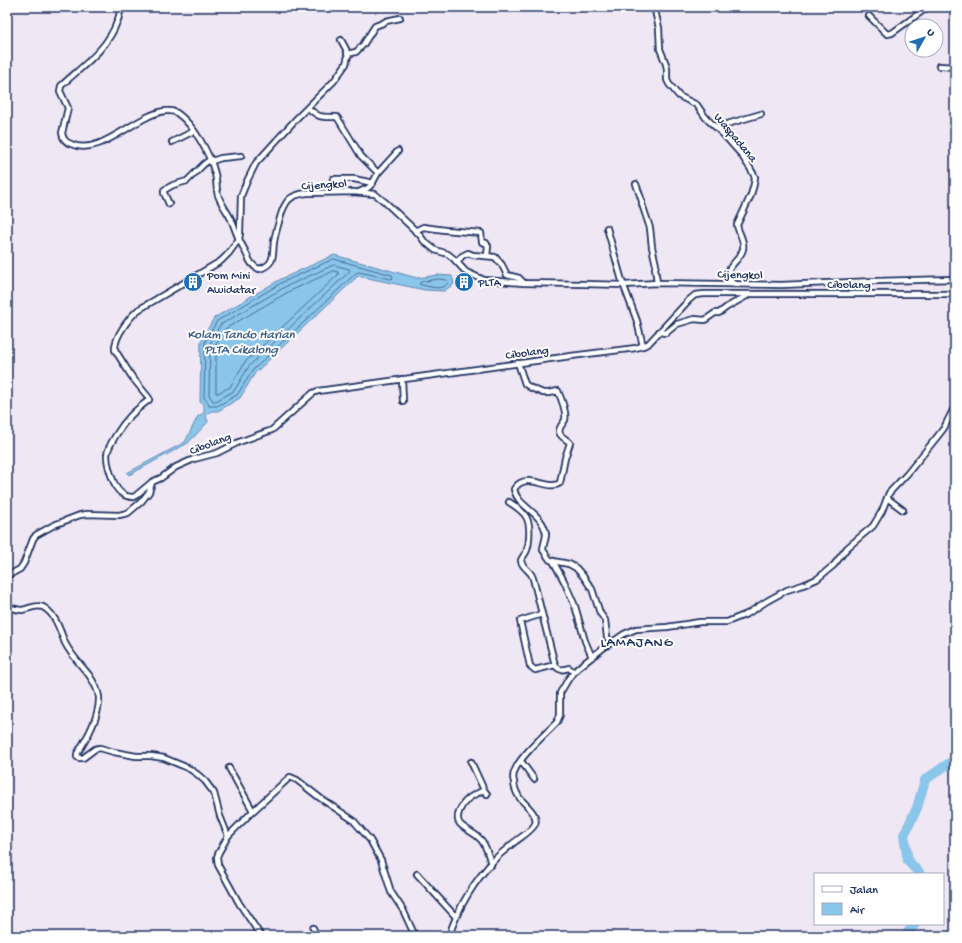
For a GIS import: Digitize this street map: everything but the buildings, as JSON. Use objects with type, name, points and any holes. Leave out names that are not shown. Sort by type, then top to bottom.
[{"type":"street","points":[[121,7],[114,29],[97,54],[61,86],[60,91],[68,108],[62,133],[65,141],[74,146],[92,146],[109,139],[152,115],[173,111],[179,114],[194,131],[211,160],[216,176],[218,196],[232,220],[239,239]]},
{"type":"street","points":[[869,16],[887,34],[892,34],[928,7]]},
{"type":"street","name":"Waspadana","points":[[654,8],[660,28],[660,49],[666,64],[669,84],[680,96],[697,105],[706,118],[717,127],[740,153],[755,177],[751,195],[737,224],[743,248],[742,253],[727,274],[730,281],[734,284]]},
{"type":"street","points":[[347,54],[356,52],[363,45],[375,26],[386,21],[400,18]]},
{"type":"street","points":[[239,239],[241,196],[256,163],[297,118],[334,81],[346,64],[347,51],[341,40]]},
{"type":"street","points":[[939,66],[955,67]]},
{"type":"street","points":[[308,108],[317,116],[337,117],[361,156],[378,173]]},
{"type":"street","points":[[717,127],[761,114]]},
{"type":"street","points":[[172,142],[194,131]]},
{"type":"street","points":[[358,192],[368,188],[373,183],[378,173],[398,151]]},
{"type":"street","points":[[169,204],[164,190],[173,185],[187,181],[204,164],[211,160],[241,156]]},
{"type":"street","points":[[333,179],[354,179],[373,183]]},
{"type":"street","points":[[636,184],[650,228],[656,265],[657,283]]},
{"type":"street","name":"Cijengkol","points":[[239,239],[250,262],[256,268],[260,269],[266,266],[272,259],[275,234],[284,205],[289,199],[307,193],[358,192],[377,195],[435,250],[448,254],[466,272],[484,280],[524,283],[624,285],[657,283],[781,285],[876,280],[955,279]]},
{"type":"street","points":[[415,231],[423,227],[481,233],[482,242],[486,243],[488,246],[486,256]]},
{"type":"street","points":[[607,228],[624,285],[637,321],[643,346]]},
{"type":"street","name":"Cibolang","points":[[239,239],[221,261],[132,314],[120,332],[115,350],[126,370],[149,398],[149,400],[127,419],[111,442],[108,449],[107,456],[110,472],[116,488],[123,494],[130,497],[137,495],[152,482],[161,478],[176,467],[194,459],[217,453],[239,442],[272,430],[318,391],[636,348],[648,344],[695,295],[955,294]]},
{"type":"street","name":"Cijengkol","points":[[457,262],[462,256],[468,253],[495,257],[502,265],[507,275],[519,278],[524,283]]},
{"type":"street","points":[[659,332],[666,333],[677,324],[694,319],[705,320],[750,294]]},
{"type":"street","points":[[518,363],[525,384],[544,393],[558,391],[564,408],[565,419],[559,431],[563,438],[568,440],[570,443],[560,482],[555,485],[526,481],[520,483],[514,489],[516,497],[534,513],[543,524],[546,536],[543,550],[550,560],[569,564],[576,568],[584,576],[592,589],[600,613],[605,620],[607,637],[610,643]]},
{"type":"street","points":[[402,379],[403,401]]},
{"type":"street","points":[[449,936],[456,917],[470,891],[496,858],[535,824],[536,820],[534,815],[520,798],[514,786],[514,771],[529,751],[557,722],[560,715],[560,693],[574,672],[610,643],[636,628],[667,627],[700,622],[727,622],[746,614],[767,600],[787,590],[817,579],[834,565],[847,548],[873,526],[882,511],[889,493],[907,474],[944,428],[955,406]]},
{"type":"street","points":[[7,576],[20,569],[36,535],[54,525],[87,514],[119,515],[128,513],[142,502],[149,492],[152,482]]},
{"type":"street","points":[[887,498],[903,510]]},
{"type":"street","points":[[509,502],[520,509],[528,520],[530,533],[527,550],[521,562],[531,575],[555,665],[559,670],[569,668],[574,672]]},
{"type":"street","points":[[553,561],[575,606],[592,657]]},
{"type":"street","points":[[7,606],[21,610],[38,606],[50,613],[58,624],[66,643],[74,656],[95,683],[99,696],[98,709],[94,722],[78,754],[78,757],[83,758],[94,750],[100,748],[136,756],[164,758],[188,768],[205,781],[214,793],[220,816],[228,836]]},
{"type":"street","points":[[542,614],[520,621],[530,666],[535,670],[555,665]]},
{"type":"street","points":[[523,758],[534,779]]},
{"type":"street","points":[[471,762],[487,794]]},
{"type":"street","points":[[229,768],[253,812]]},
{"type":"street","points":[[261,936],[239,903],[218,865],[217,857],[228,836],[290,777],[297,780],[320,798],[353,820],[370,840],[381,860],[391,892],[403,910],[415,936]]},
{"type":"street","points":[[484,790],[467,799],[457,817],[461,825],[482,840],[487,849],[491,864]]},
{"type":"street","points":[[417,874],[456,917]]},
{"type":"street","points":[[313,928],[316,936]]},
{"type":"water","name":"Kolam Tando Harian PLTA Cikalong","points":[[334,255],[417,278],[438,275],[452,276],[454,284],[444,291],[425,290],[358,276],[255,373],[240,398],[218,411],[211,411],[206,416],[208,422],[188,443],[129,475],[127,473],[185,442],[198,416],[204,413],[204,404],[200,402],[201,341],[214,318],[281,279]]},
{"type":"waterway","points":[[919,873],[908,861],[904,835],[917,808],[925,780],[955,759]]},
{"type":"waterway","points":[[905,936],[914,925]]},
{"type":"place","name":"Pom Mini Awidatar","points":[[193,282]]},
{"type":"place","name":"PLTA","points":[[464,282]]},
{"type":"district","name":"LAMAJANG","points":[[637,641]]}]
